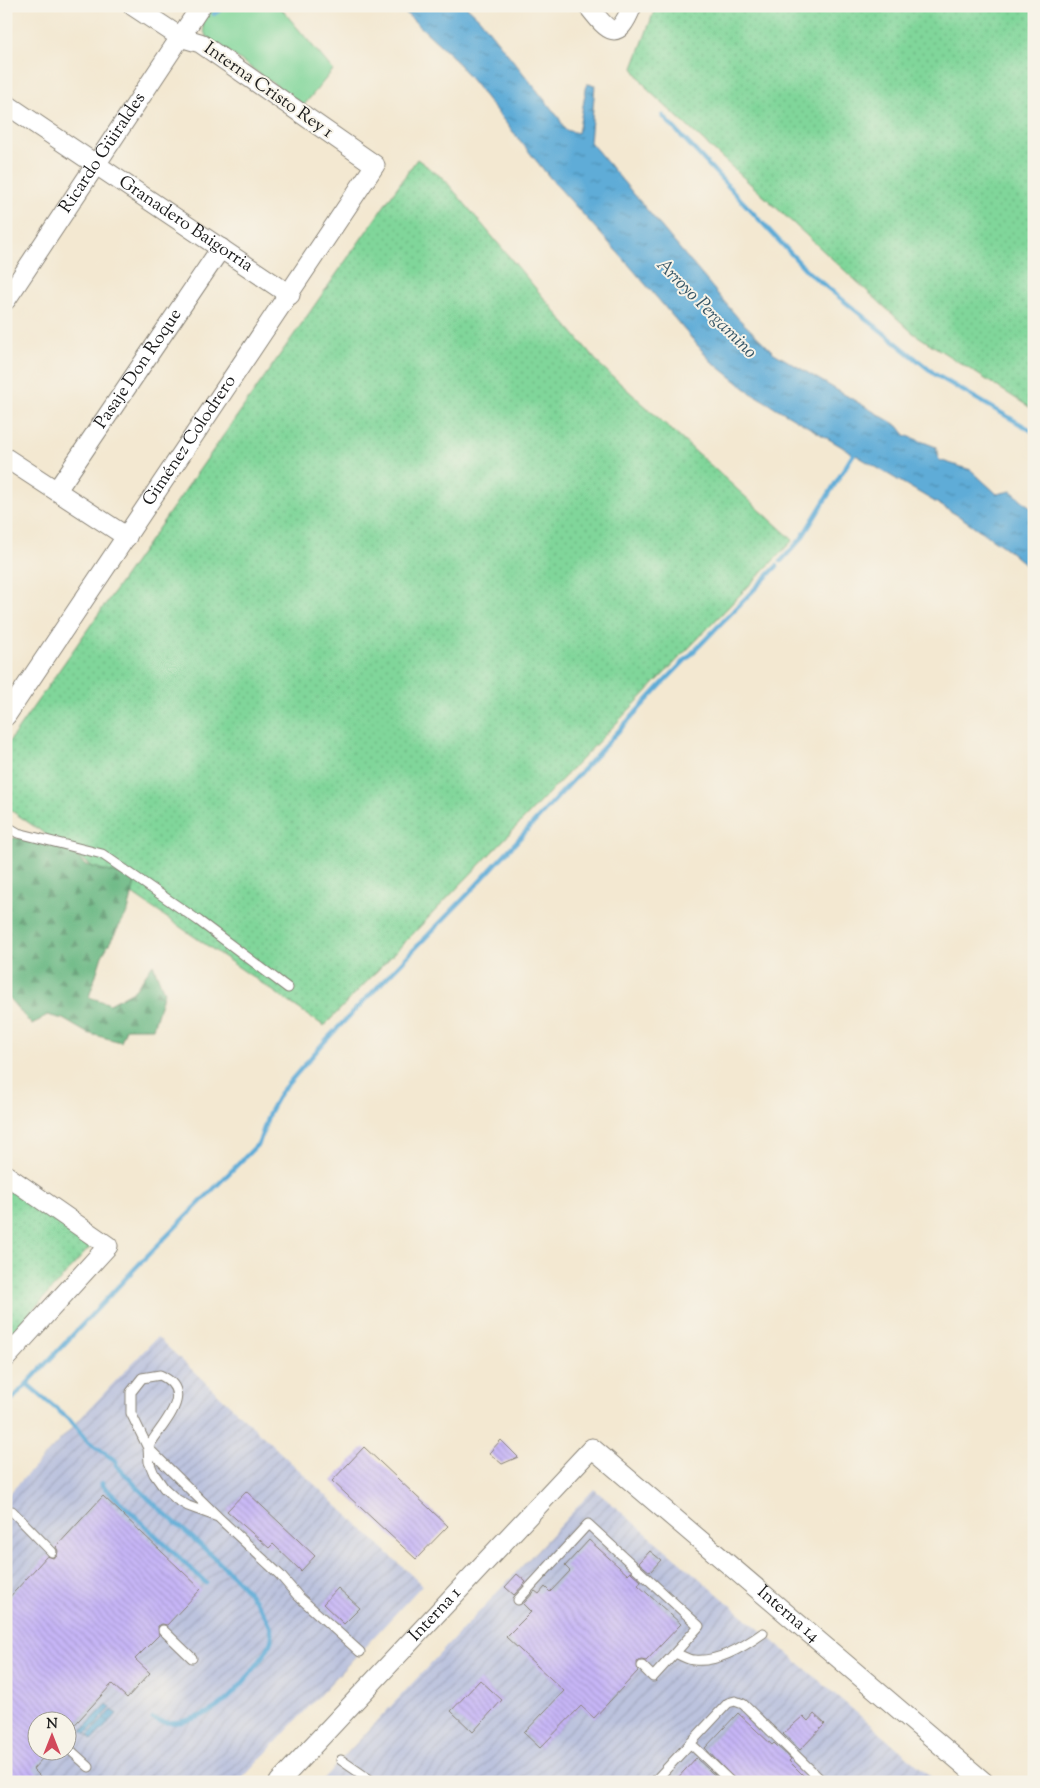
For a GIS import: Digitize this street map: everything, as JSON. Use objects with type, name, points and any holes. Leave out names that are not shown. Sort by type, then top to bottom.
[{"type":"street","name":"Interna Cristo Rey 1","points":[[133,6],[180,37],[200,43],[375,165]]},
{"type":"street","name":"Ricardo Güiraldes","points":[[6,300],[201,6]]},
{"type":"street","points":[[588,6],[605,26],[612,30],[619,29],[629,15]]},
{"type":"street","name":"Granadero Baigorria","points":[[6,104],[290,295]]},
{"type":"street","name":"Giménez Colodrero","points":[[6,716],[290,295],[375,165]]},
{"type":"street","name":"Pasaje Don Roque","points":[[56,490],[221,248]]},
{"type":"street","points":[[6,458],[127,537]]},
{"type":"street","points":[[6,1175],[108,1246],[6,1358]]},
{"type":"street","name":"Interna 1","points":[[279,1782],[592,1448]]},
{"type":"street","name":"Interna 14","points":[[592,1448],[984,1782]]},
{"type":"lane","points":[[6,826],[18,832],[102,854],[199,921],[288,988]]},
{"type":"lane","points":[[218,1517],[188,1506],[176,1499],[164,1488],[154,1474],[149,1462],[148,1448],[154,1436],[173,1412],[176,1402],[175,1385],[160,1375],[142,1378],[131,1392],[131,1413],[148,1448],[280,1575],[298,1596],[360,1652]]},
{"type":"lane","points":[[12,1511],[52,1552]]},
{"type":"lane","points":[[518,1600],[588,1524],[699,1626],[653,1677],[642,1666]]},
{"type":"lane","points":[[163,1630],[192,1658]]},
{"type":"lane","points":[[675,1653],[694,1660],[723,1656],[746,1646],[763,1632]]},
{"type":"lane","points":[[654,1782],[728,1703],[735,1701],[743,1704],[823,1782]]},
{"type":"lane","points":[[690,1743],[731,1782]]},
{"type":"lane","points":[[78,1757],[89,1767]]},
{"type":"lane","points":[[340,1760],[373,1782]]},
{"type":"shaded area","points":[[157,1337],[422,1585],[239,1782],[6,1782],[6,1497]]},
{"type":"shaded area","points":[[594,1489],[772,1640],[937,1782],[320,1782]]},
{"type":"green space","points":[[211,6],[279,6],[333,70],[304,105],[206,36],[203,21]]},
{"type":"green space","points":[[656,6],[1034,6],[1034,410],[913,333],[649,91],[633,68]]},
{"type":"green space","points":[[417,159],[444,179],[600,365],[793,540],[324,1026],[6,807],[6,746]]},
{"type":"green space","points":[[6,838],[26,838],[63,845],[86,865],[136,879],[128,911],[102,956],[89,997],[110,1004],[135,990],[153,964],[164,992],[153,1028],[126,1028],[121,1042],[87,1033],[63,1019],[47,1015],[32,1025],[6,995]]},
{"type":"green space","points":[[12,1188],[92,1245],[6,1339],[6,1196]]},
{"type":"water","name":"Arroyo Pergamino","points":[[398,6],[466,6],[479,18],[559,118],[565,130],[578,133],[587,84],[595,85],[590,142],[738,318],[774,353],[898,426],[905,435],[936,447],[939,460],[971,470],[997,494],[1011,491],[1034,510],[1034,572],[1007,549],[962,518],[751,393],[711,361],[629,265],[551,179],[452,56]]},
{"type":"water","points":[[107,1704],[111,1708],[86,1734],[82,1730]]},
{"type":"water","points":[[112,1710],[117,1714],[92,1740],[88,1735]]},
{"type":"building","points":[[501,1440],[518,1457],[502,1464],[489,1453]]},
{"type":"building","points":[[364,1447],[448,1526],[416,1559],[332,1481]]},
{"type":"building","points":[[246,1491],[315,1556],[301,1571],[273,1544],[269,1548],[227,1511]]},
{"type":"building","points":[[103,1496],[201,1589],[167,1625],[162,1624],[158,1626],[159,1635],[135,1659],[150,1673],[127,1698],[112,1684],[78,1721],[78,1710],[28,1710],[28,1760],[41,1760],[33,1769],[46,1782],[6,1782],[6,1601],[47,1556],[53,1558],[57,1556],[58,1551],[56,1547]]},
{"type":"building","points":[[589,1540],[628,1575],[631,1572],[641,1581],[638,1585],[681,1624],[646,1661],[641,1660],[637,1662],[638,1671],[594,1718],[581,1706],[540,1748],[524,1733],[564,1691],[506,1637],[531,1612],[523,1604],[535,1591],[539,1594],[545,1587],[550,1592],[570,1571],[565,1566]]},
{"type":"building","points":[[650,1551],[661,1560],[650,1572],[639,1563]]},
{"type":"building","points":[[517,1574],[526,1582],[514,1595],[505,1587]]},
{"type":"building","points":[[338,1588],[360,1608],[344,1624],[323,1604]]},
{"type":"building","points":[[480,1680],[502,1700],[473,1732],[451,1711]]},
{"type":"building","points":[[738,1713],[772,1745],[774,1743],[791,1759],[789,1761],[810,1782],[737,1782],[705,1748]]},
{"type":"building","points":[[814,1714],[825,1724],[800,1750],[783,1734],[803,1716],[808,1721]]},
{"type":"building","points":[[696,1758],[722,1782],[674,1782]]},
{"type":"waterway","points":[[214,14],[226,6]]},
{"type":"waterway","points":[[663,116],[808,272],[936,375],[1034,432]]},
{"type":"waterway","points":[[781,561],[801,539],[856,450]]},
{"type":"waterway","points":[[6,1406],[142,1261],[259,1143],[269,1113],[280,1093],[326,1040],[468,894],[662,684],[777,566]]},
{"type":"waterway","points":[[27,1384],[73,1423],[86,1440],[116,1461],[116,1465],[144,1494],[239,1582],[267,1619],[272,1635],[267,1650],[245,1680],[224,1702],[209,1712],[190,1720],[171,1723],[153,1719]]},
{"type":"waterway","points":[[103,1483],[101,1484],[206,1583]]}]
